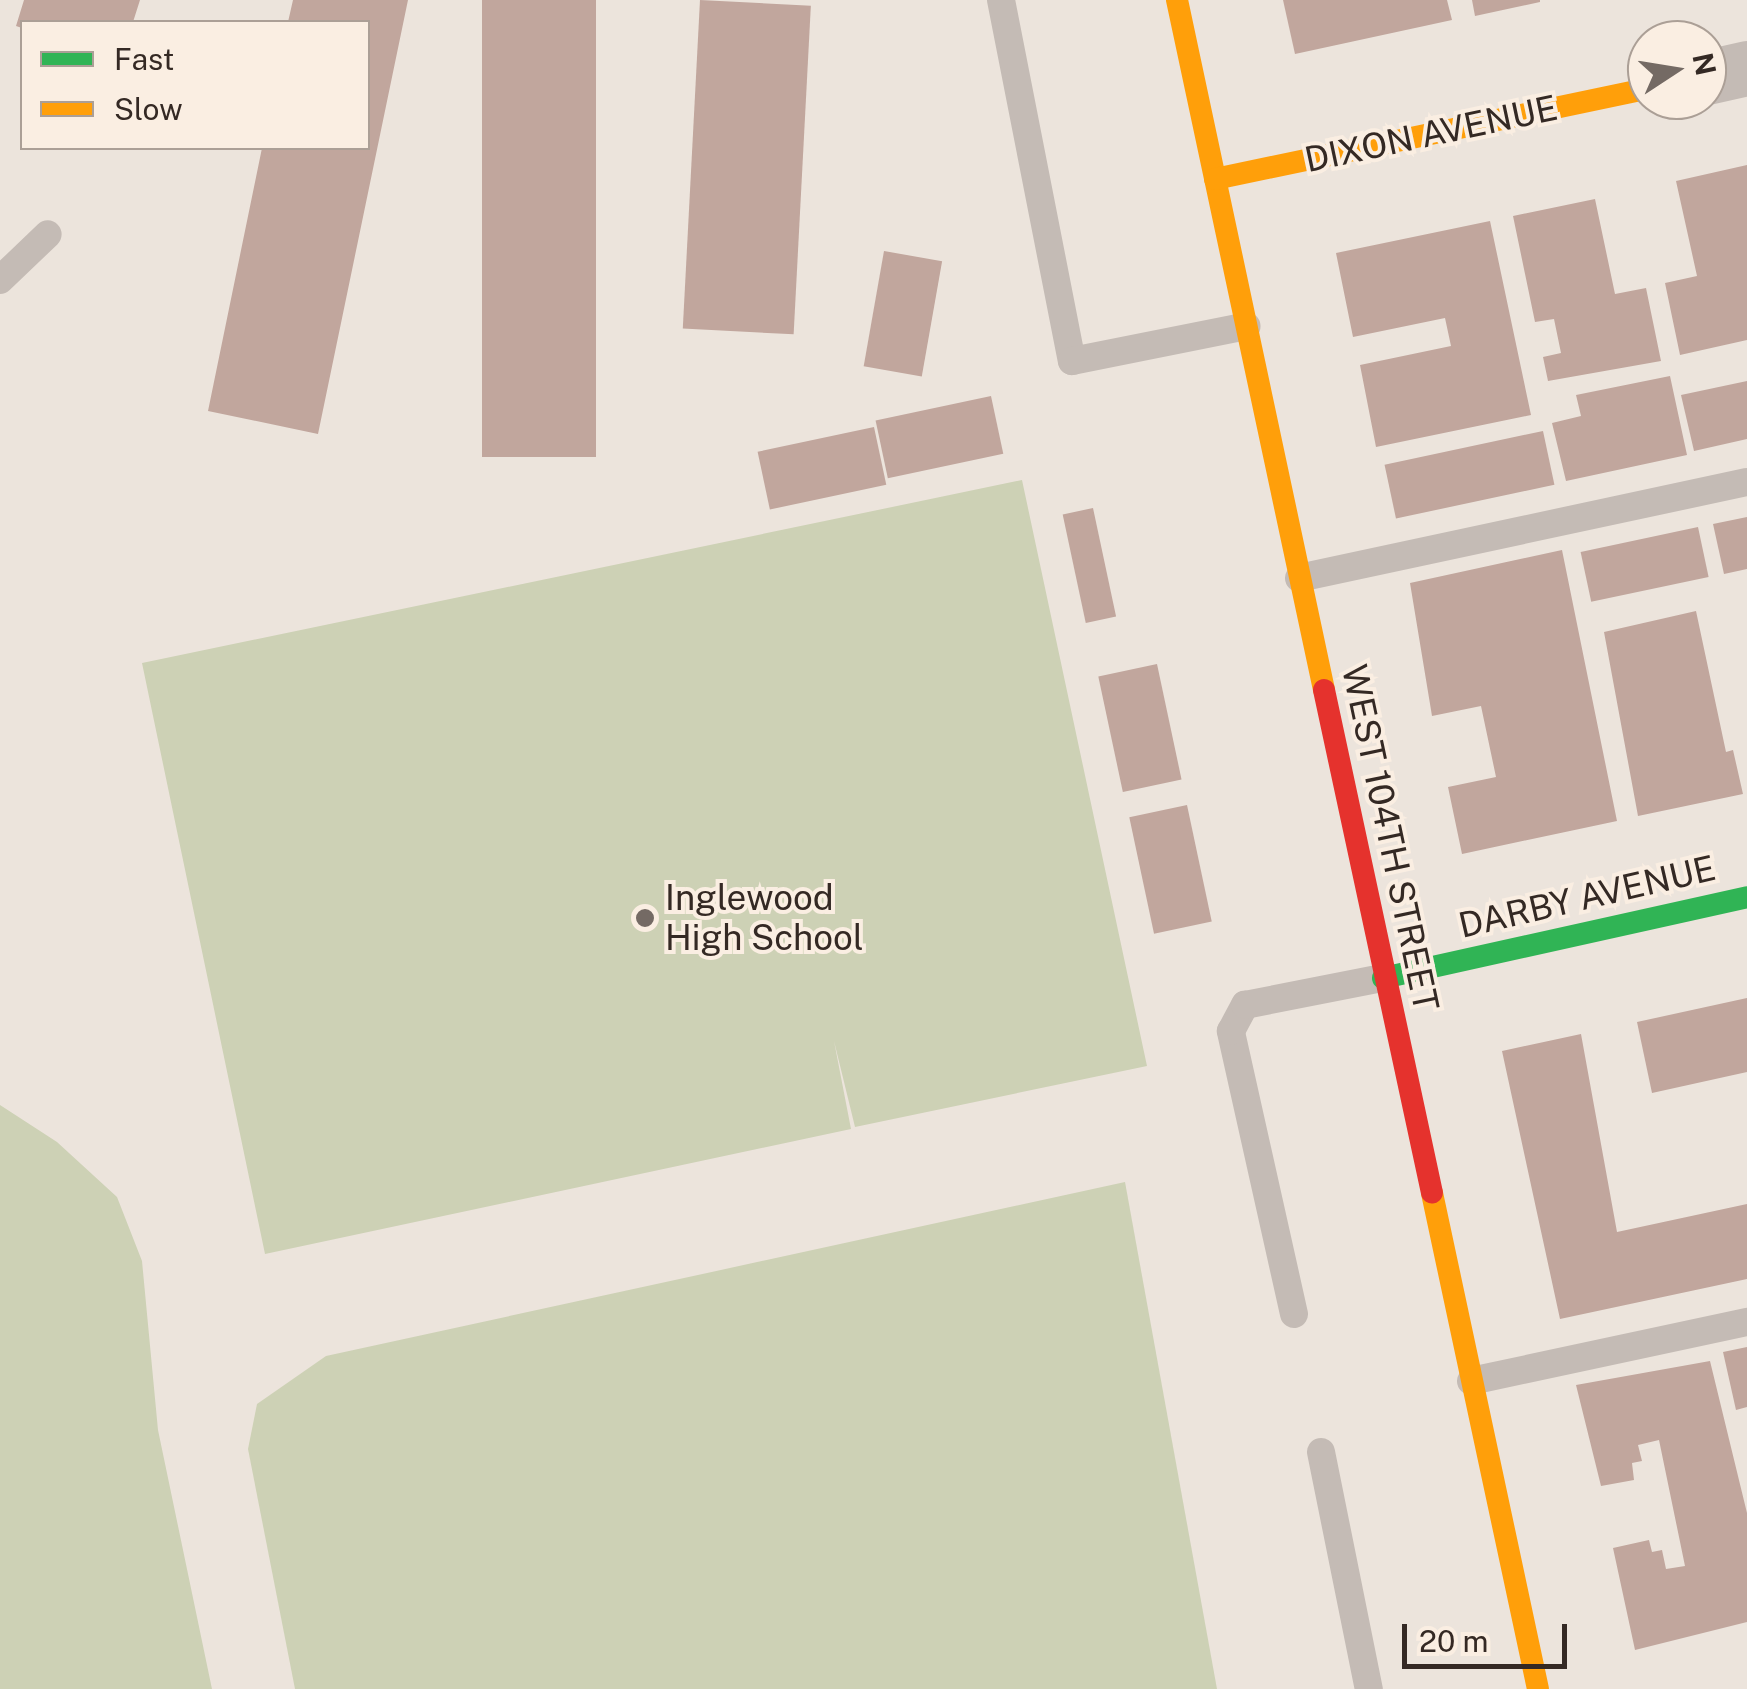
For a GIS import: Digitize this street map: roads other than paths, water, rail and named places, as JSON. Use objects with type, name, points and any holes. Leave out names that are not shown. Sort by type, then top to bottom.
[{"type":"street","name":"WEST 104TH STREET","points":[[1177,0],[1538,1689]]},
{"type":"street","name":"DIXON AVENUE","points":[[1216,179],[1627,93]]},
{"type":"street","name":"DARBY AVENUE","points":[[1383,978],[1747,897]]},
{"type":"lane","points":[[1001,0],[1072,361],[1246,326]]},
{"type":"lane","points":[[0,280],[48,234]]},
{"type":"lane","points":[[1299,578],[1747,482]]},
{"type":"lane","points":[[1294,1314],[1230,1031],[1245,1005],[1383,978]]},
{"type":"lane","points":[[1471,1381],[1747,1322]]},
{"type":"lane","points":[[1321,1452],[1369,1689]]},
{"type":"place","name":"Inglewood High School","points":[[645,918]]}]
